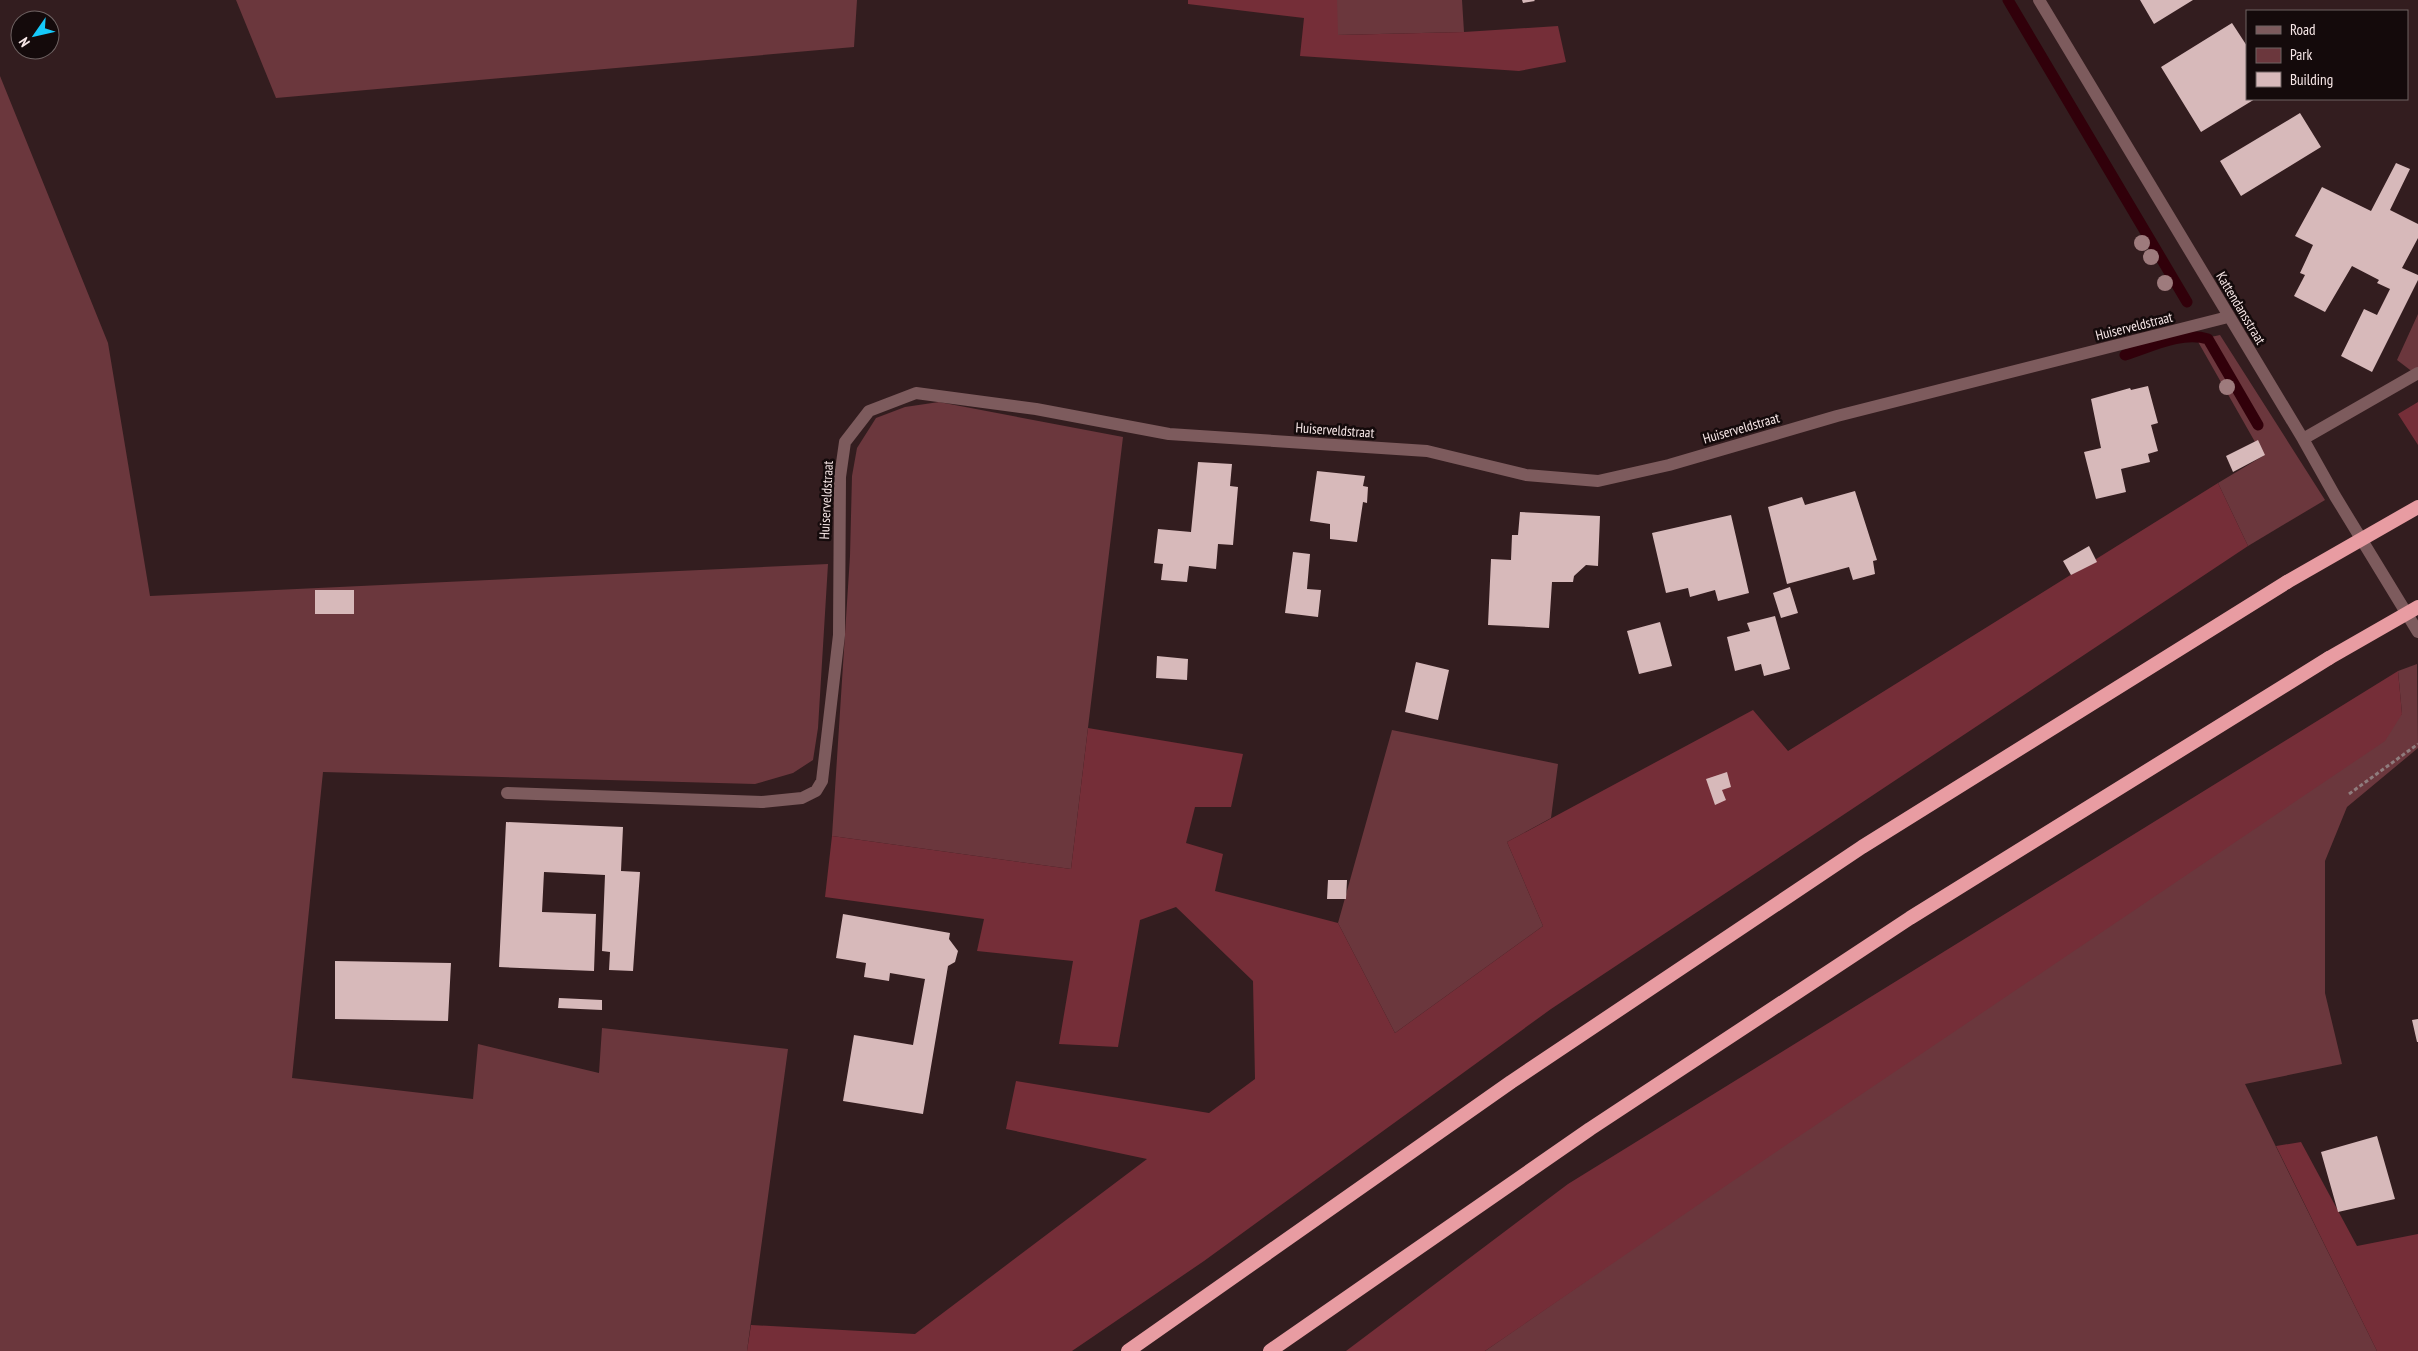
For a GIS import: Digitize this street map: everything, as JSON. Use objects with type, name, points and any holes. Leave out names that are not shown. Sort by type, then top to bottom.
[{"type":"highway","points":[[1128,1351],[1511,1082],[1854,852],[2287,582],[2418,507]]},
{"type":"highway","points":[[1270,1351],[1590,1129],[1902,923],[2329,658],[2418,607]]},
{"type":"street","name":"Kattendansstraat","points":[[2039,0],[2418,632]]},
{"type":"street","name":"Huiserveldstraat","points":[[507,793],[762,802],[802,798],[816,791],[822,780],[839,635],[840,477],[845,442],[869,411],[916,393],[1036,409],[1169,434],[1427,451],[1526,475],[1598,481],[1669,465],[1837,416],[2228,317]]},
{"type":"street","points":[[2303,439],[2418,372]]},
{"type":"path","points":[[2349,794],[2418,744]]},
{"type":"green space","points":[[236,0],[857,0],[854,47],[276,98]]},
{"type":"green space","points":[[1337,0],[1462,0],[1464,32],[1337,35]]},
{"type":"green space","points":[[0,76],[108,343],[150,596],[828,564],[818,728],[813,760],[793,773],[755,784],[323,772],[292,1078],[473,1099],[478,1044],[599,1073],[602,1028],[788,1049],[747,1351],[0,1351]]},
{"type":"green space","points":[[2418,314],[2418,376],[2397,360]]},
{"type":"green space","points":[[2220,335],[2325,500],[2248,546],[2218,483],[2263,456],[2197,340]]},
{"type":"green space","points":[[939,402],[1123,437],[1071,869],[832,836],[850,556],[852,476],[857,448],[876,418],[905,407]]},
{"type":"green space","points":[[2417,664],[2418,748],[2347,807],[2325,861],[2325,993],[2342,1064],[2245,1084],[2377,1351],[1485,1351],[2402,714],[2398,671]]},
{"type":"green space","points":[[1392,730],[1558,764],[1551,818],[1507,842],[1543,926],[1395,1033],[1338,923]]},
{"type":"shaded area","points":[[1188,0],[1337,0],[1338,35],[1464,32],[1558,26],[1566,62],[1519,71],[1300,56],[1304,18],[1188,4]]},
{"type":"shaded area","points":[[2418,402],[2418,445],[2398,414]]},
{"type":"shaded area","points":[[2218,483],[2248,546],[1551,1009],[1204,1261],[1072,1351],[747,1351],[751,1325],[915,1334],[1147,1159],[1006,1129],[1016,1081],[1209,1113],[1255,1079],[1253,981],[1176,907],[1140,920],[1118,1047],[1059,1044],[1073,961],[977,951],[984,919],[825,897],[832,836],[1071,869],[1088,728],[1243,754],[1231,807],[1195,807],[1186,843],[1223,854],[1215,891],[1338,923],[1395,1033],[1543,926],[1507,842],[1753,710],[1788,751]]},
{"type":"shaded area","points":[[2398,671],[2402,714],[2385,741],[1727,1185],[1485,1351],[1346,1351],[1568,1184]]},
{"type":"shaded area","points":[[2301,1142],[2357,1246],[2418,1234],[2418,1351],[2377,1351],[2276,1146]]},
{"type":"building","points":[[1522,0],[1534,0],[1535,1],[1523,3]]},
{"type":"building","points":[[2140,0],[2193,0],[2154,24]]},
{"type":"building","points":[[2232,23],[2246,44],[2246,100],[2253,100],[2201,132],[2161,67]]},
{"type":"building","points":[[2300,113],[2321,147],[2241,196],[2220,161]]},
{"type":"building","points":[[2396,163],[2410,169],[2390,210],[2418,224],[2418,238],[2402,268],[2418,275],[2418,280],[2372,372],[2341,356],[2364,309],[2377,315],[2390,289],[2377,283],[2379,280],[2352,266],[2325,312],[2294,296],[2305,275],[2300,273],[2313,245],[2295,236],[2322,187],[2371,211]]},
{"type":"building","points":[[2148,386],[2158,423],[2151,425],[2158,451],[2148,454],[2150,462],[2121,469],[2126,492],[2096,499],[2084,452],[2101,448],[2091,399],[2130,388],[2131,390]]},
{"type":"building","points":[[2258,440],[2265,455],[2233,472],[2226,456]]},
{"type":"building","points":[[1198,462],[1232,464],[1230,486],[1238,487],[1233,545],[1218,544],[1216,569],[1189,566],[1187,582],[1161,580],[1163,564],[1154,563],[1158,529],[1191,532]]},
{"type":"building","points":[[1317,471],[1365,476],[1363,486],[1368,487],[1367,503],[1363,502],[1357,542],[1330,539],[1330,524],[1310,521]]},
{"type":"building","points":[[1855,491],[1877,560],[1873,561],[1875,574],[1853,580],[1849,567],[1787,584],[1768,507],[1802,497],[1805,505]]},
{"type":"building","points":[[1520,512],[1600,516],[1598,566],[1586,565],[1574,576],[1573,582],[1552,582],[1549,628],[1488,625],[1491,559],[1511,560],[1512,535],[1518,535]]},
{"type":"building","points":[[1731,515],[1749,593],[1718,601],[1715,590],[1690,597],[1688,588],[1666,593],[1652,533]]},
{"type":"building","points":[[2089,546],[2097,562],[2071,575],[2063,561]]},
{"type":"building","points":[[1293,552],[1310,554],[1307,589],[1321,590],[1318,617],[1285,613]]},
{"type":"building","points":[[1790,587],[1798,613],[1781,618],[1773,593]]},
{"type":"building","points":[[315,590],[354,590],[354,614],[315,614]]},
{"type":"building","points":[[1775,616],[1790,669],[1764,676],[1761,664],[1735,671],[1727,637],[1750,631],[1747,623]]},
{"type":"building","points":[[1660,622],[1672,666],[1639,674],[1627,631]]},
{"type":"building","points":[[1157,656],[1188,659],[1187,680],[1156,678]]},
{"type":"building","points":[[1416,662],[1449,670],[1438,720],[1405,712]]},
{"type":"building","points":[[1727,772],[1731,787],[1722,790],[1726,800],[1715,805],[1706,779]]},
{"type":"building","points":[[506,822],[623,827],[621,871],[640,872],[633,971],[609,970],[610,952],[602,951],[605,875],[544,872],[542,912],[596,914],[594,971],[499,967]]},
{"type":"building","points":[[1328,880],[1347,880],[1346,899],[1327,899]]},
{"type":"building","points":[[843,914],[950,933],[949,939],[958,951],[955,962],[948,966],[923,1114],[843,1101],[854,1035],[913,1045],[925,979],[890,973],[889,981],[864,977],[866,963],[836,958]]},
{"type":"building","points":[[335,961],[451,963],[448,1021],[335,1019]]},
{"type":"building","points":[[559,998],[602,1000],[602,1010],[558,1008]]},
{"type":"building","points":[[2418,1019],[2418,1042],[2417,1042],[2412,1020]]},
{"type":"building","points":[[2377,1136],[2395,1199],[2338,1212],[2321,1152]]},
{"type":"waterway","points":[[2008,0],[2187,302]]},
{"type":"waterway","points":[[2125,355],[2177,338],[2198,337],[2208,339],[2258,425]]}]
